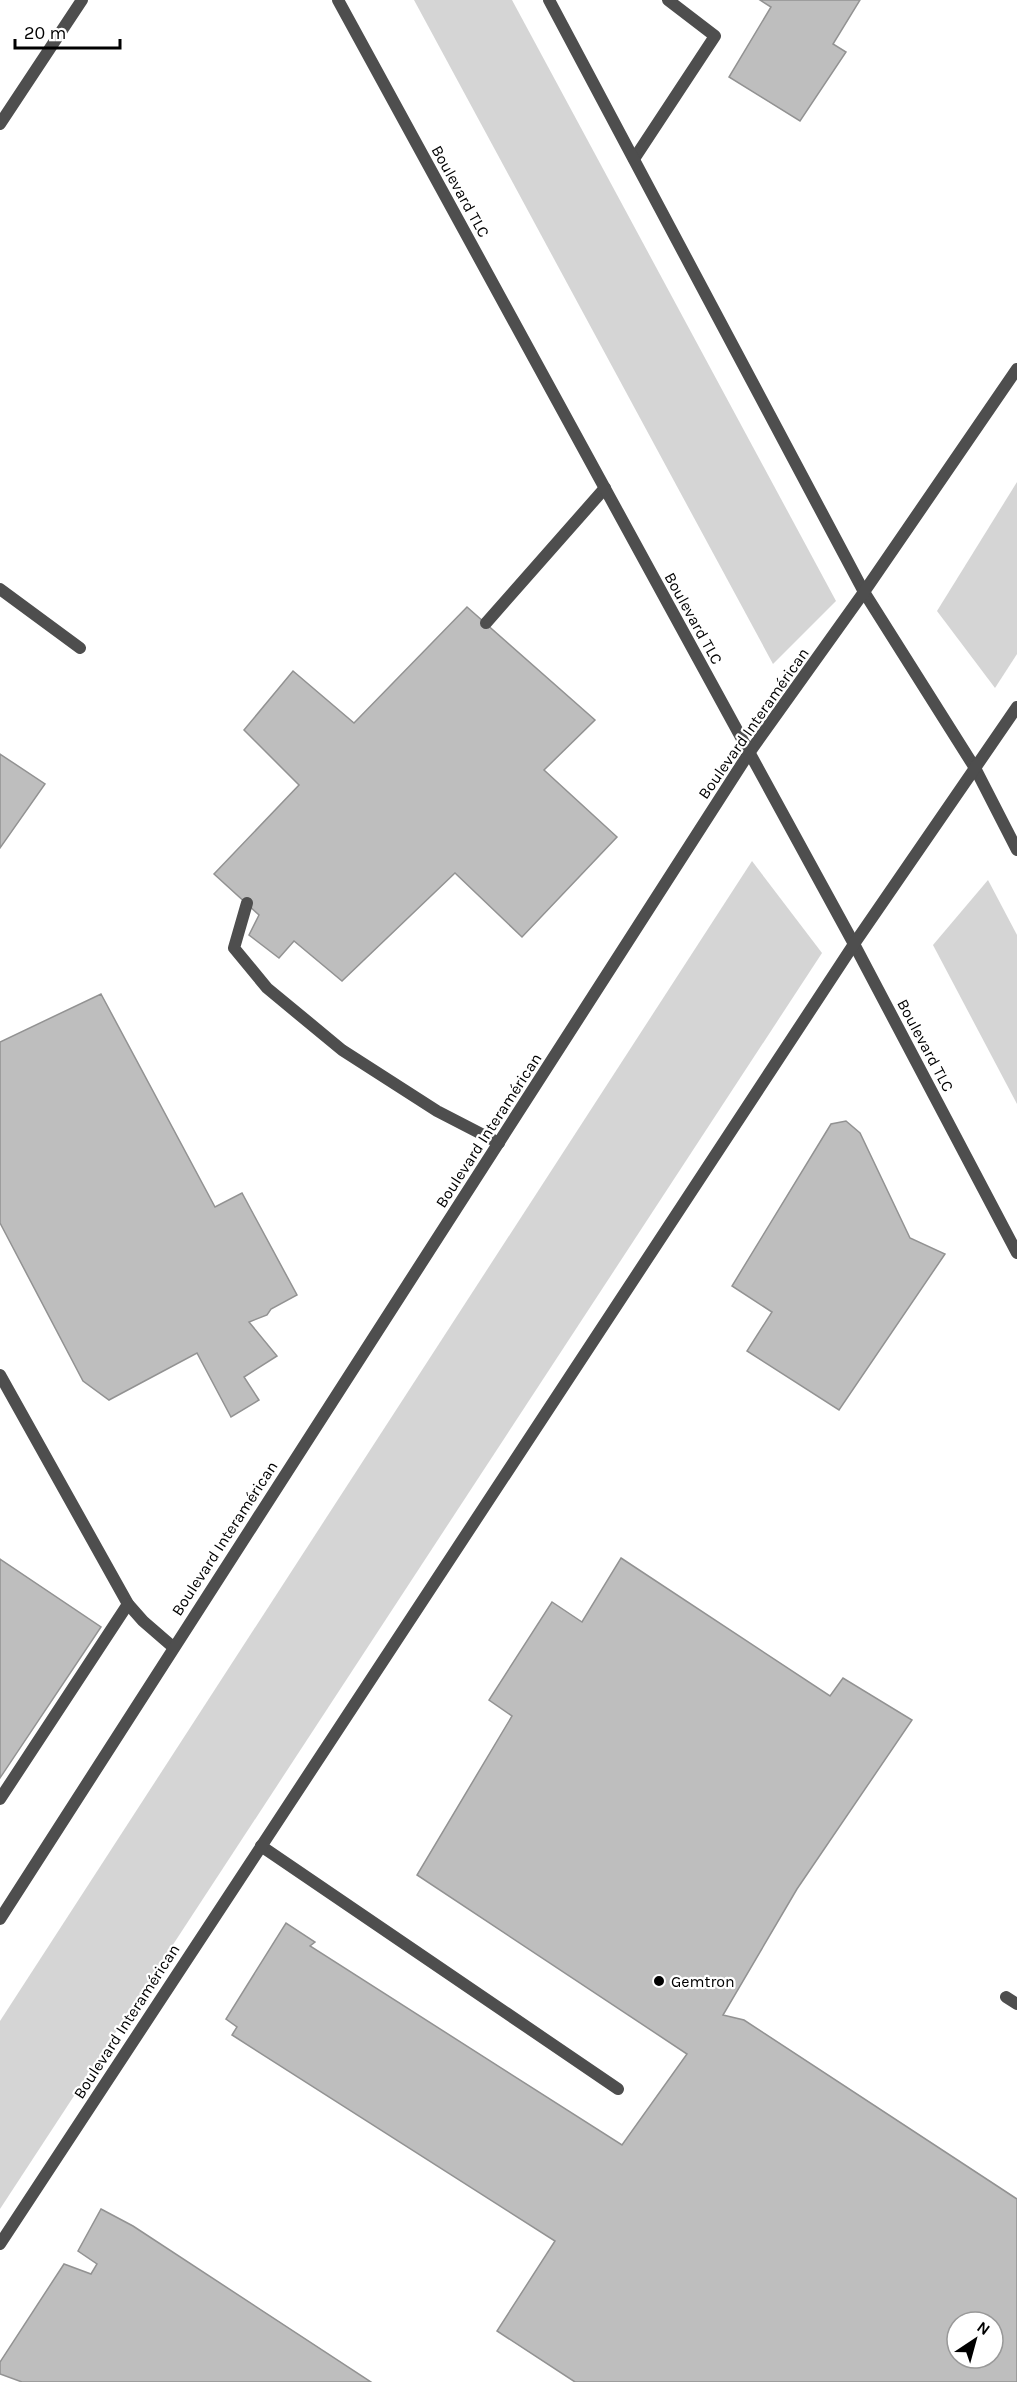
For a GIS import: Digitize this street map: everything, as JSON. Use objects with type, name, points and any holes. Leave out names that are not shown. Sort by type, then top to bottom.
[{"type":"street","points":[[0,124],[81,0]]},
{"type":"street","name":"Boulevard TLC","points":[[339,0],[854,944],[1017,1253]]},
{"type":"street","points":[[549,0],[864,592],[975,768],[1017,850]]},
{"type":"street","points":[[634,159],[715,36],[668,0]]},
{"type":"street","name":"Boulevard Interamérican","points":[[0,1919],[749,753],[864,592],[1017,369]]},
{"type":"street","points":[[486,623],[605,488]]},
{"type":"street","points":[[0,589],[80,648]]},
{"type":"street","name":"Boulevard Interamérican","points":[[0,2244],[854,944],[1017,707]]},
{"type":"street","points":[[246,903],[234,948],[267,988],[342,1050],[437,1111],[499,1143]]},
{"type":"street","points":[[0,1375],[128,1604],[143,1621],[173,1647]]},
{"type":"street","points":[[0,1799],[128,1604]]},
{"type":"street","points":[[261,1846],[618,2090]]},
{"type":"shaded area","points":[[414,0],[512,0],[836,601],[773,664]]},
{"type":"shaded area","points":[[1017,482],[1017,654],[995,688],[937,611]]},
{"type":"shaded area","points":[[752,861],[822,953],[0,2209],[0,2021]]},
{"type":"shaded area","points":[[988,880],[1017,935],[1017,1104],[933,945]]},
{"type":"building","points":[[760,0],[860,0],[833,44],[846,52],[800,121],[729,77],[771,7]]},
{"type":"building","points":[[467,607],[595,720],[544,770],[617,837],[522,937],[455,873],[342,981],[294,941],[279,958],[249,935],[259,915],[214,874],[299,785],[244,730],[293,671],[354,723]]},
{"type":"building","points":[[0,754],[45,784],[0,848]]},
{"type":"building","points":[[101,994],[215,1207],[242,1193],[297,1295],[271,1309],[267,1315],[249,1322],[277,1356],[244,1377],[259,1400],[231,1417],[197,1353],[109,1400],[83,1381],[0,1223],[0,1042]]},
{"type":"building","points":[[846,1121],[860,1133],[910,1238],[945,1254],[839,1410],[747,1351],[772,1312],[732,1286],[831,1124]]},
{"type":"building","name":"Gemtron","points":[[621,1558],[830,1696],[843,1678],[912,1720],[797,1889],[723,2015],[744,2020],[1017,2199],[1017,2382],[575,2382],[497,2331],[555,2241],[232,2035],[237,2027],[226,2019],[286,1923],[315,1942],[310,1946],[622,2145],[687,2054],[417,1875],[512,1716],[489,1700],[552,1602],[582,1622]]},
{"type":"building","points":[[0,1559],[101,1627],[0,1778]]},
{"type":"building","points":[[101,2209],[133,2226],[371,2382],[22,2382],[0,2374],[0,2362],[64,2264],[91,2274],[97,2264],[78,2251]]},
{"type":"place","name":"Gemtron","points":[[659,1981]]}]
